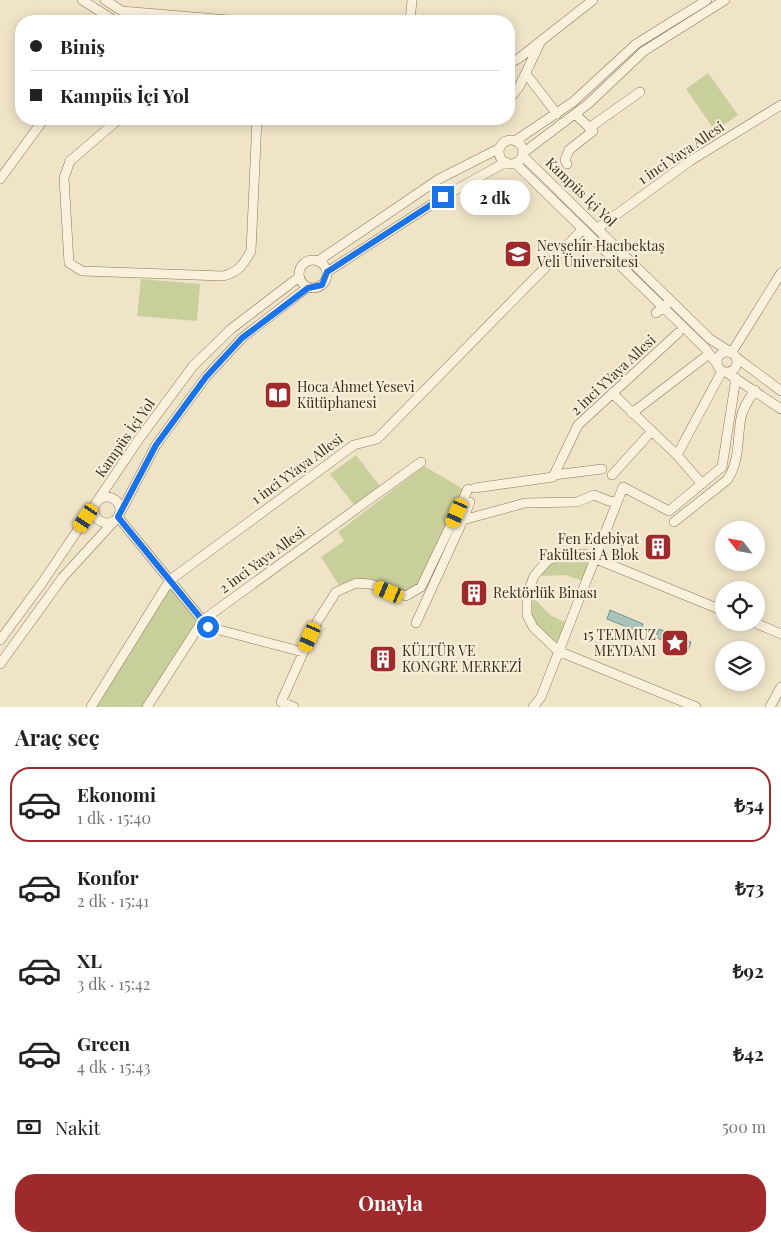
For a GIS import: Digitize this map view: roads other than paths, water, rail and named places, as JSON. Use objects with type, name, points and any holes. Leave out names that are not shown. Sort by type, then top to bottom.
[{"type":"street","points":[[82,0],[106,15]]},
{"type":"street","points":[[105,0],[122,11],[169,15]]},
{"type":"street","points":[[411,15],[412,0]]},
{"type":"street","points":[[515,60],[593,0]]},
{"type":"street","points":[[308,288],[299,277],[299,272],[304,263],[318,261],[439,180],[500,148],[506,142],[515,141],[574,102],[636,44],[707,0]]},
{"type":"street","name":"Kampüs İçi Yol","points":[[725,0],[644,51],[576,114],[523,154],[710,339],[781,391]]},
{"type":"street","points":[[515,92],[526,74],[542,40]]},
{"type":"street","points":[[526,74],[556,114]]},
{"type":"street","points":[[589,128],[640,92]]},
{"type":"street","name":"1 inci Yaya Allesi","points":[[598,228],[690,161],[781,105]]},
{"type":"street","points":[[567,164],[565,160],[569,150],[593,131],[576,114]]},
{"type":"street","points":[[0,179],[40,125]]},
{"type":"street","points":[[113,125],[70,161],[64,178],[69,264],[82,270],[223,276],[235,273],[243,266],[250,251],[258,125]]},
{"type":"street","points":[[0,664],[63,577],[118,517],[156,445],[206,377],[242,338],[308,288],[322,285],[327,272],[443,197],[510,163],[523,154],[522,147],[515,141]]},
{"type":"street","points":[[500,148],[501,158],[510,163]]},
{"type":"street","name":"Kampüs İçi Yol","points":[[510,163],[583,229],[623,268],[659,310],[709,354],[722,369],[781,409]]},
{"type":"street","name":"1 inci YYaya Allesi","points":[[91,707],[170,580],[354,444],[377,439],[583,229]]},
{"type":"street","points":[[318,261],[327,272]]},
{"type":"street","points":[[615,276],[623,268]]},
{"type":"street","points":[[722,369],[737,367],[733,354],[781,273]]},
{"type":"street","name":"Kampüs İçi Yol","points":[[0,640],[139,439],[193,366],[231,329],[299,277]]},
{"type":"street","points":[[659,310],[671,300]]},
{"type":"street","name":"2 inci YYaya Allesi","points":[[554,475],[578,425],[678,333]]},
{"type":"street","points":[[677,455],[722,369],[721,353],[733,354]]},
{"type":"street","points":[[632,413],[709,354]]},
{"type":"street","points":[[608,472],[623,487],[669,511],[722,467],[736,378]]},
{"type":"street","points":[[674,522],[727,480],[733,471],[741,417],[745,406],[755,390]]},
{"type":"street","points":[[612,393],[677,455],[702,484]]},
{"type":"street","points":[[294,707],[281,702],[317,622],[336,592],[356,583],[370,584],[406,596],[421,587],[471,488],[554,475],[608,472],[652,431]]},
{"type":"street","name":"2 inci Yaya Allesi","points":[[147,707],[203,620],[421,462]]},
{"type":"street","points":[[534,707],[541,697],[623,487]]},
{"type":"street","points":[[463,520],[525,503],[577,502],[594,495],[608,501],[617,502]]},
{"type":"street","points":[[104,497],[115,499],[120,510],[118,517],[107,523],[99,520],[95,513],[97,502],[104,497]]},
{"type":"street","points":[[416,623],[470,502]]},
{"type":"street","points":[[118,517],[208,627],[303,652]]},
{"type":"street","points":[[696,707],[558,651],[533,627],[526,615],[527,595],[532,582],[548,560],[566,555],[584,554],[715,607]]},
{"type":"street","points":[[765,627],[781,634]]},
{"type":"street","points":[[770,707],[781,688]]},
{"type":"water","points":[[610,610],[643,624],[640,632],[607,619]]},
{"type":"water","points":[[659,629],[691,642],[688,651],[655,637]]},
{"type":"place","name":"Nevşehir Hacıbektaş Veli Üniversitesi","points":[[518,254]]},
{"type":"place","name":"Hoca Ahmet Yesevi Kütüphanesi","points":[[278,395]]},
{"type":"place","name":"Fen Edebiyat Fakültesi A Blok","points":[[658,547]]},
{"type":"place","name":"Rektörlük Binası","points":[[474,593]]},
{"type":"place","name":"15 TEMMUZ MEYDANI","points":[[675,643]]},
{"type":"place","name":"KÜLTÜR VE KONGRE MERKEZİ","points":[[383,659]]}]
